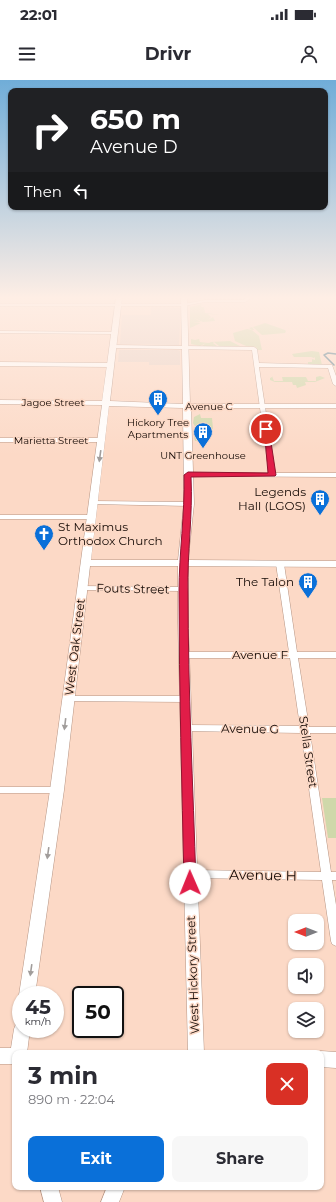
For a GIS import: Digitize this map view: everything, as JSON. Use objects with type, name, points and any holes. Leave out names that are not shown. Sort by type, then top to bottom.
[{"type":"main road","name":"West Oak Street","points":[[28,986],[57,790],[113,350]]},
{"type":"main road","name":"West Hickory Street","points":[[185,350],[189,504],[183,564],[184,655],[196,1050]]},
{"type":"main road","name":"Jagoe Street","points":[[0,402],[91,402],[106,404]]},
{"type":"main road","name":"Avenue C","points":[[106,404],[336,405]]},
{"type":"main road","points":[[86,563],[336,564]]},
{"type":"main road","points":[[19,1050],[21,1038]]},
{"type":"main road","points":[[0,1056],[12,1056]]},
{"type":"main road","points":[[324,1059],[336,1060]]},
{"type":"main road","points":[[50,1190],[53,1202]]},
{"type":"main road","points":[[110,1202],[115,1190]]},
{"type":"street","points":[[254,350],[272,475]]},
{"type":"street","points":[[0,364],[111,365]]},
{"type":"street","points":[[257,365],[330,366],[336,384]]},
{"type":"street","name":"Marietta Street","points":[[0,440],[102,440]]},
{"type":"street","points":[[188,475],[336,475]]},
{"type":"street","points":[[93,503],[189,504]]},
{"type":"street","points":[[0,517],[92,517]]},
{"type":"street","name":"Stella Street","points":[[280,564],[304,730],[331,876],[336,941]]},
{"type":"street","name":"Fouts Street","points":[[83,588],[184,589]]},
{"type":"street","name":"Avenue F","points":[[184,655],[336,655]]},
{"type":"street","points":[[68,699],[185,699]]},
{"type":"street","name":"Avenue G","points":[[187,728],[336,730]]},
{"type":"street","points":[[0,790],[57,790]]},
{"type":"street","name":"Avenue H","points":[[190,874],[331,876]]},
{"type":"shaded area","points":[[119,350],[180,351],[180,365],[149,365],[149,362],[118,362]]},
{"type":"green space","points":[[312,351],[319,352],[322,365],[308,364],[308,362],[312,362],[312,359],[315,360],[315,357],[294,357],[292,354]]},
{"type":"green space","points":[[272,376],[274,381],[283,381],[282,377],[306,377],[308,381],[316,381],[316,377],[320,376],[325,378],[315,382],[305,382],[306,385],[297,388],[292,382],[275,382],[270,380]]},
{"type":"green space","points":[[200,414],[201,418],[212,418],[213,429],[206,429],[206,440],[195,441],[193,432],[196,428],[193,423],[194,417]]},
{"type":"green space","points":[[322,798],[336,798],[336,838],[328,838]]},
{"type":"waterway","points":[[334,365],[324,355],[328,353],[336,354]]},
{"type":"place","name":"Hickory Tree Apartments","points":[[158,416]]},
{"type":"place","name":"UNT Greenhouse","points":[[203,449]]},
{"type":"place","name":"Legends Hall (LGOS)","points":[[320,516]]},
{"type":"place","name":"St Maximus Orthodox Church","points":[[44,551]]},
{"type":"place","name":"The Talon","points":[[308,599]]},
{"type":"route","points":[[190,883],[183,622],[183,564],[189,504],[188,475],[272,475],[266,429]]}]
